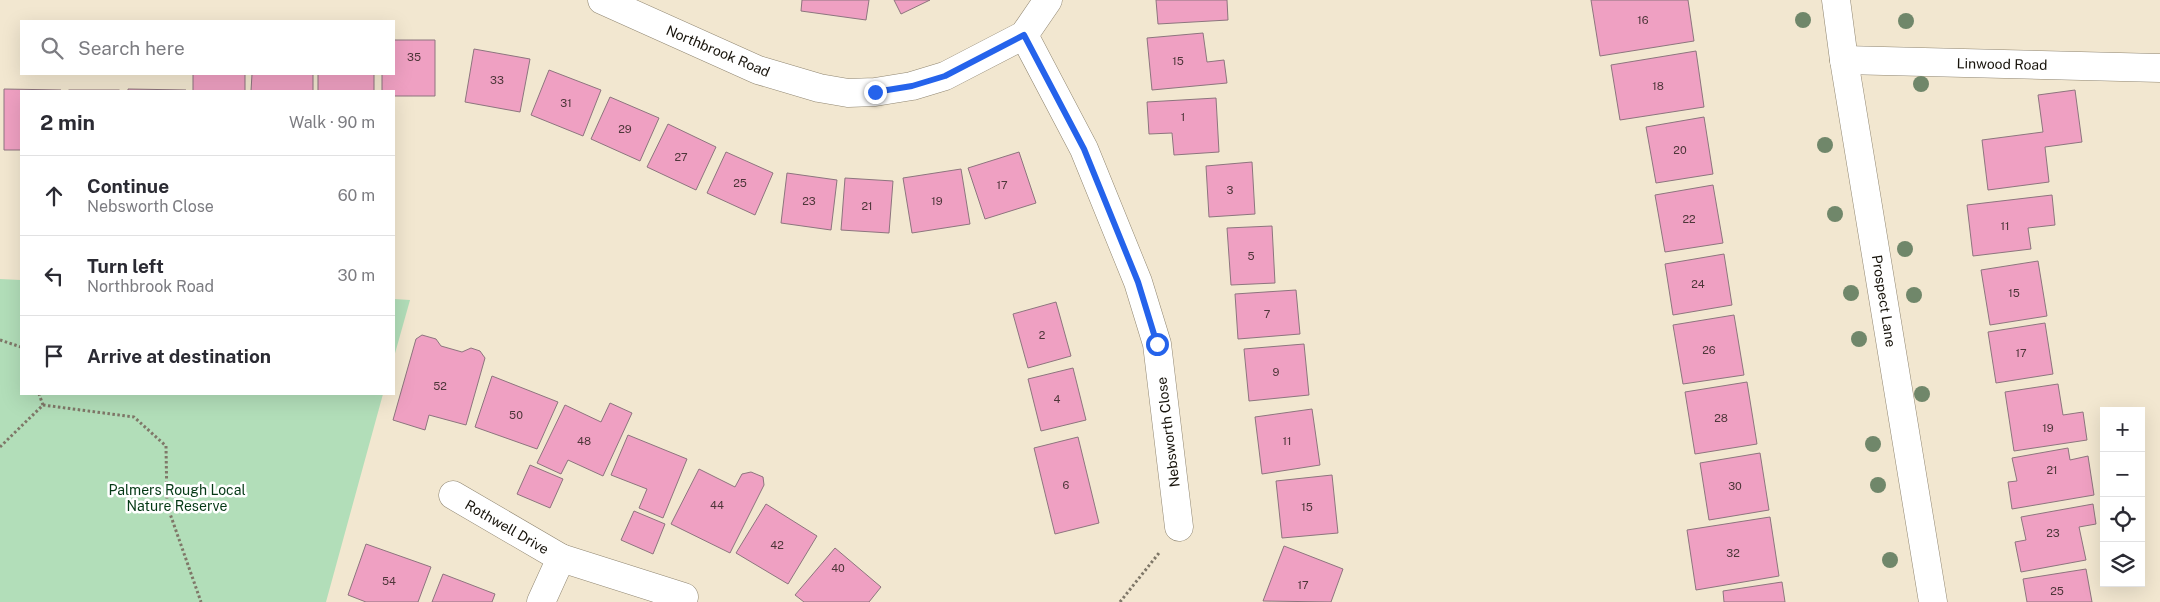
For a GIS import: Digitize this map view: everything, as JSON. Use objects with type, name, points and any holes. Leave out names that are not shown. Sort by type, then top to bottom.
[{"type":"street","name":"Northbrook Road","points":[[602,0],[758,70],[819,88],[848,93],[875,92],[921,84],[945,76],[1024,35],[1048,0]]},
{"type":"street","name":"Prospect Lane","points":[[1836,0],[1844,60],[1933,602]]},
{"type":"street","name":"Nebsworth Close","points":[[1024,35],[1084,149],[1138,282],[1157,344],[1179,527]]},
{"type":"street","name":"Linwood Road","points":[[1844,60],[2160,68]]},
{"type":"street","name":"Rothwell Drive","points":[[453,495],[561,558],[684,596]]},
{"type":"street","name":"Rothwell Drive","points":[[541,602],[561,558]]},
{"type":"path","points":[[0,340],[20,347]]},
{"type":"path","points":[[39,395],[44,405]]},
{"type":"path","points":[[0,447],[44,405]]},
{"type":"path","points":[[44,405],[134,416],[166,446],[167,505],[201,602]]},
{"type":"path","points":[[1120,602],[1179,527]]},
{"type":"green space","name":"Palmers Rough Local Nature Reserve","points":[[0,279],[20,280],[20,395],[383,395],[326,602],[0,602]]},
{"type":"green space","points":[[395,299],[410,300],[395,353]]},
{"type":"building","points":[[802,0],[869,0],[866,20],[801,11]]},
{"type":"building","points":[[894,0],[930,0],[901,14]]},
{"type":"building","points":[[1156,0],[1227,0],[1228,20],[1158,24]]},
{"type":"building","points":[[1591,0],[1688,0],[1694,41],[1600,56]]},
{"type":"building","points":[[1203,33],[1207,62],[1224,60],[1227,83],[1152,90],[1147,38]]},
{"type":"building","points":[[395,40],[435,40],[435,96],[395,96],[395,90],[382,90],[382,75],[395,75]]},
{"type":"building","points":[[474,49],[530,59],[520,112],[465,102]]},
{"type":"building","points":[[1696,51],[1704,107],[1620,120],[1611,65]]},
{"type":"building","points":[[549,70],[601,90],[583,136],[531,115]]},
{"type":"building","points":[[193,75],[245,75],[245,90],[193,90]]},
{"type":"building","points":[[252,75],[313,75],[313,90],[251,90]]},
{"type":"building","points":[[318,75],[374,75],[374,90],[318,90]]},
{"type":"building","points":[[4,89],[61,90],[20,90],[20,150],[4,150]]},
{"type":"building","points":[[128,89],[186,90],[128,90]]},
{"type":"building","points":[[2075,90],[2082,142],[2045,147],[2049,182],[1988,190],[1982,140],[2043,132],[2038,95]]},
{"type":"building","points":[[610,97],[659,118],[640,161],[591,139]]},
{"type":"building","points":[[1216,98],[1219,152],[1174,155],[1172,133],[1149,134],[1147,102]]},
{"type":"building","points":[[1704,117],[1713,174],[1656,183],[1646,127]]},
{"type":"building","points":[[668,124],[716,147],[696,190],[647,167]]},
{"type":"building","points":[[726,152],[773,173],[755,215],[707,193]]},
{"type":"building","points":[[1019,152],[1036,203],[985,219],[968,168]]},
{"type":"building","points":[[1252,162],[1255,214],[1209,217],[1206,166]]},
{"type":"building","points":[[961,169],[970,224],[912,233],[903,178]]},
{"type":"building","points":[[787,173],[837,180],[831,230],[781,223]]},
{"type":"building","points":[[845,178],[893,181],[889,233],[841,230]]},
{"type":"building","points":[[1713,185],[1723,243],[1665,252],[1655,195]]},
{"type":"building","points":[[2052,195],[2055,225],[2028,228],[2031,249],[1973,256],[1967,205]]},
{"type":"building","points":[[1272,226],[1275,283],[1231,285],[1227,228]]},
{"type":"building","points":[[1724,254],[1732,305],[1673,315],[1665,264]]},
{"type":"building","points":[[2038,261],[2047,316],[1990,325],[1981,270]]},
{"type":"building","points":[[1296,290],[1300,334],[1238,339],[1235,294]]},
{"type":"building","points":[[1056,302],[1071,356],[1028,368],[1013,314]]},
{"type":"building","points":[[1734,315],[1744,375],[1683,384],[1673,325]]},
{"type":"building","points":[[2045,323],[2053,374],[1996,383],[1988,332]]},
{"type":"building","points":[[422,335],[436,339],[441,346],[462,352],[471,348],[480,351],[485,358],[466,425],[429,415],[425,430],[393,420],[416,339]]},
{"type":"building","points":[[1304,344],[1309,395],[1249,401],[1244,349]]},
{"type":"building","points":[[1073,368],[1086,420],[1041,431],[1028,379]]},
{"type":"building","points":[[492,376],[558,402],[537,449],[475,427]]},
{"type":"building","points":[[1747,382],[1757,444],[1695,454],[1685,392]]},
{"type":"building","points":[[2058,384],[2063,415],[2083,412],[2087,440],[2014,451],[2005,392]]},
{"type":"building","points":[[610,403],[632,413],[603,476],[568,460],[561,474],[537,463],[565,405],[601,422]]},
{"type":"building","points":[[1312,409],[1320,465],[1262,474],[1255,417]]},
{"type":"building","points":[[628,435],[687,459],[663,518],[639,508],[647,489],[611,475]]},
{"type":"building","points":[[1078,437],[1099,523],[1055,534],[1034,448]]},
{"type":"building","points":[[2068,448],[2070,460],[2088,456],[2094,495],[2012,509],[2008,482],[2017,481],[2012,458]]},
{"type":"building","points":[[1760,453],[1769,510],[1709,520],[1700,463]]},
{"type":"building","points":[[530,465],[563,479],[550,508],[517,494]]},
{"type":"building","points":[[699,469],[735,487],[742,474],[751,472],[763,477],[764,485],[730,553],[671,524]]},
{"type":"building","points":[[1332,475],[1338,533],[1282,538],[1276,481]]},
{"type":"building","points":[[766,504],[817,536],[788,584],[736,553]]},
{"type":"building","points":[[2093,504],[2096,524],[2079,527],[2086,560],[2021,572],[2015,542],[2026,540],[2021,517]]},
{"type":"building","points":[[634,511],[665,524],[653,554],[621,540]]},
{"type":"building","points":[[1770,517],[1779,576],[1696,590],[1687,530]]},
{"type":"building","points":[[366,544],[431,567],[418,602],[366,602],[348,595]]},
{"type":"building","points":[[1284,546],[1343,569],[1331,602],[1263,601]]},
{"type":"building","points":[[835,548],[881,587],[869,602],[804,602],[795,595]]},
{"type":"building","points":[[2086,569],[2092,602],[2027,602],[2023,579]]},
{"type":"building","points":[[443,574],[495,594],[492,602],[432,602]]},
{"type":"building","points":[[1782,582],[1785,602],[1724,602],[1723,591]]},
{"type":"route","points":[[875,92],[912,86],[945,76],[1024,35],[1084,149],[1138,282],[1157,344]]}]
